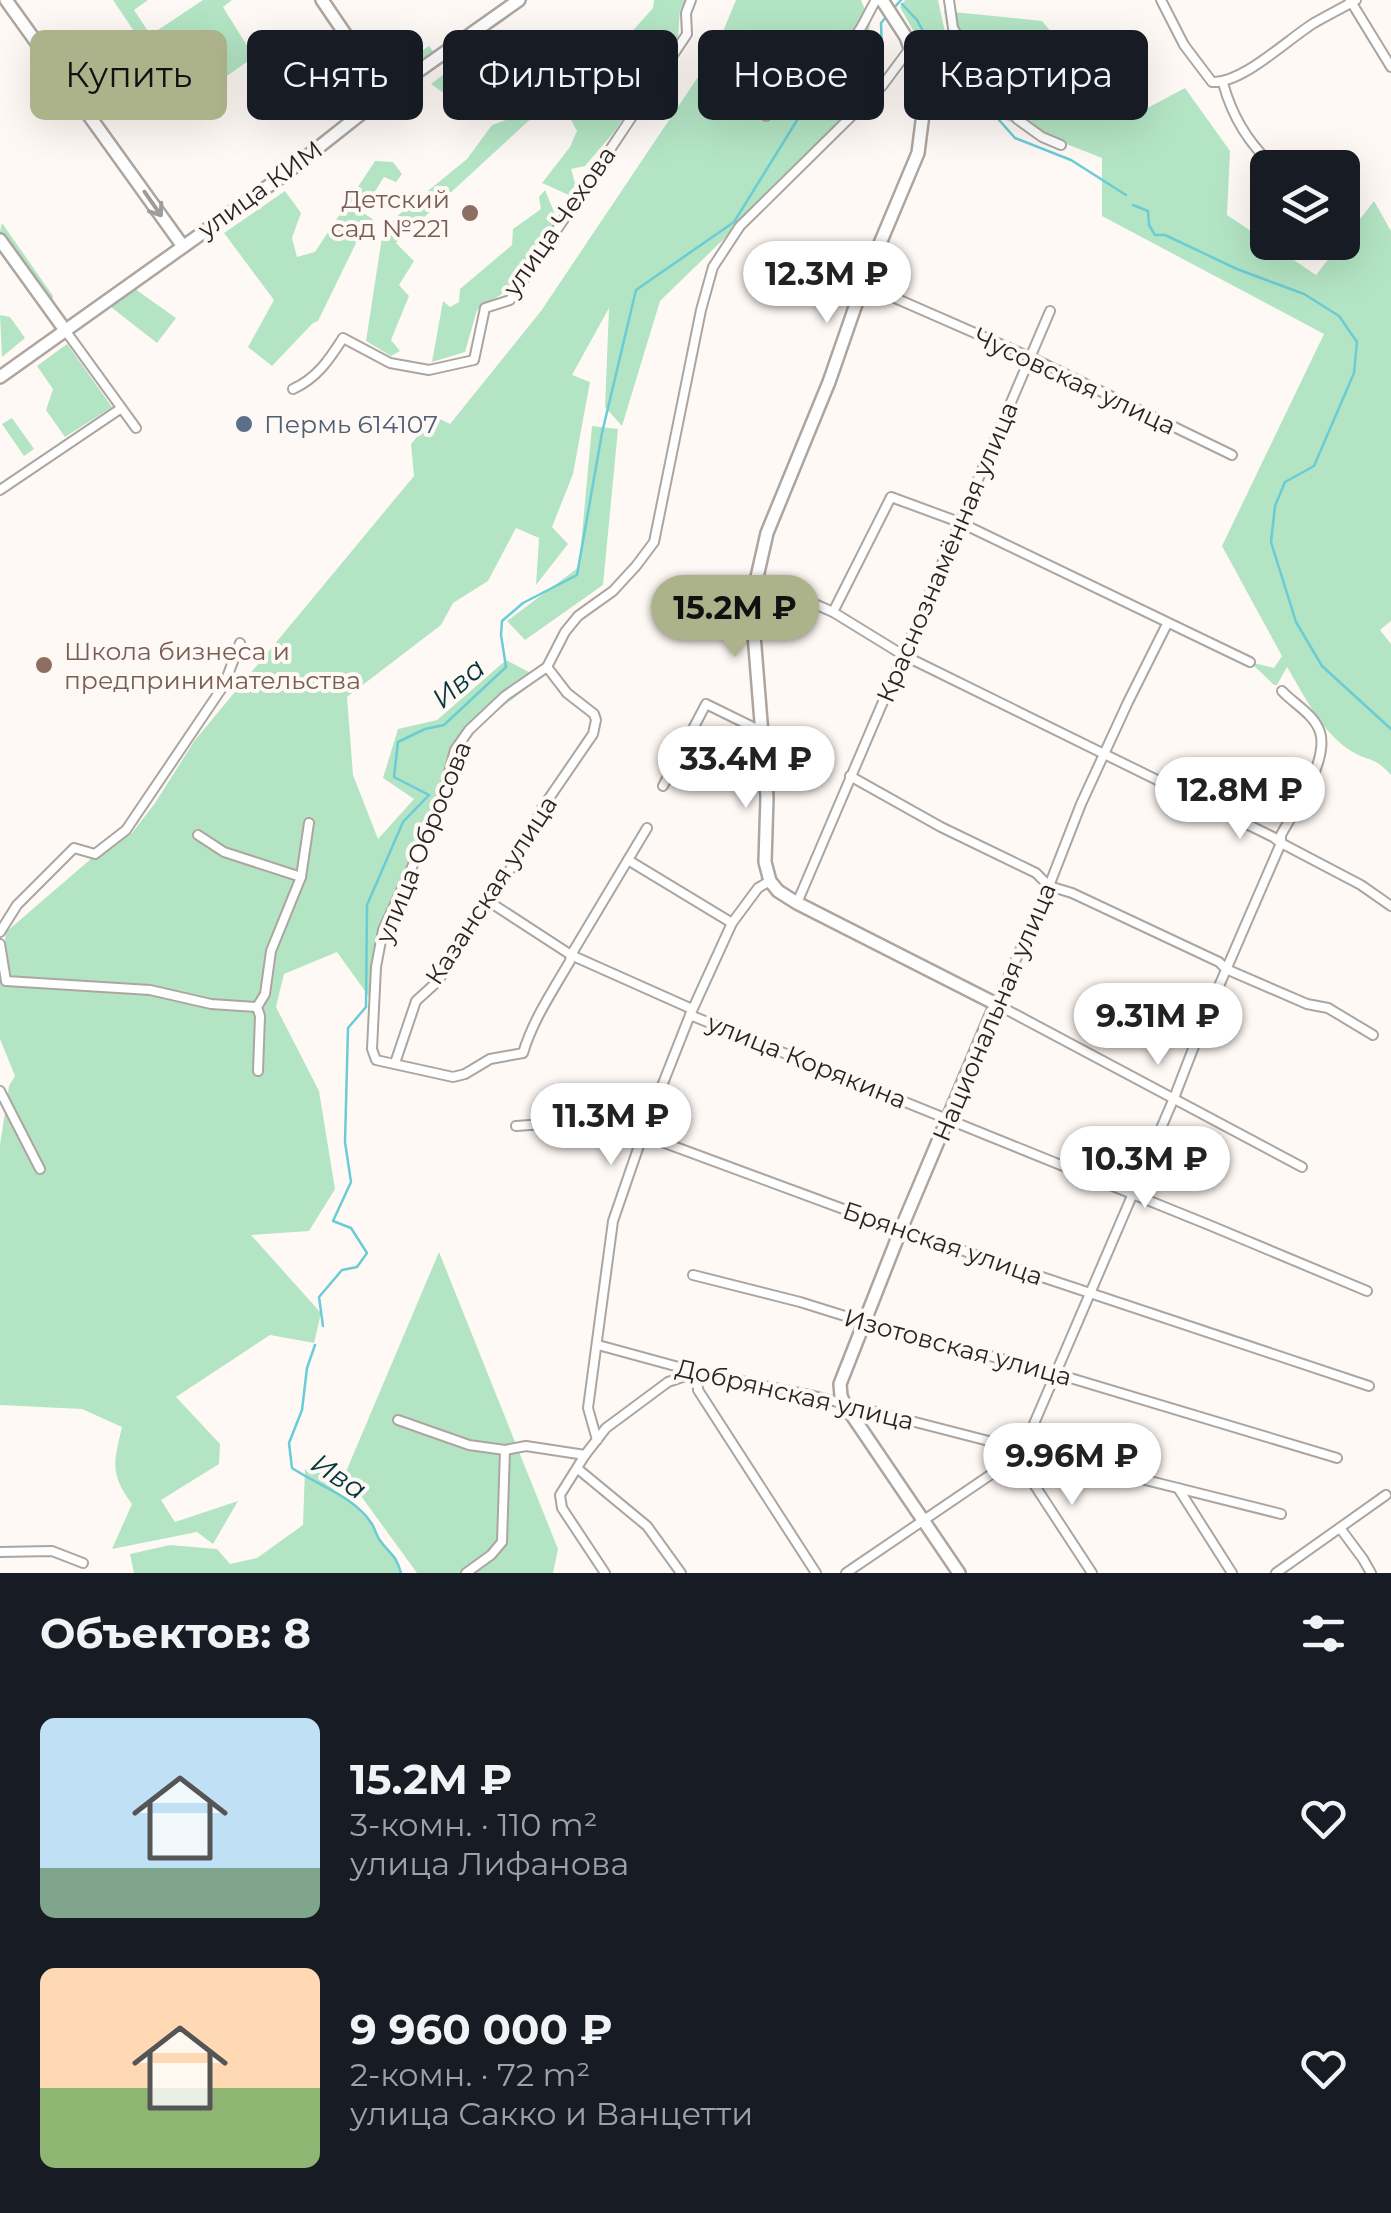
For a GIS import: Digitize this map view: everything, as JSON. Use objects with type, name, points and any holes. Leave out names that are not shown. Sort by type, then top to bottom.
[{"type":"street","points":[[6,0],[182,245]]},
{"type":"street","points":[[322,0],[342,30]]},
{"type":"street","name":"улица КИМ","points":[[423,68],[519,0]]},
{"type":"street","name":"улица Чехова","points":[[294,390],[325,366],[342,338],[390,362],[429,370],[474,360],[485,308],[510,300],[687,34],[686,13],[691,0]]},
{"type":"street","points":[[949,0],[952,28],[965,48],[986,68],[1017,118],[1042,138],[1062,145]]},
{"type":"street","points":[[1160,0],[1184,45],[1212,82],[1223,82],[1276,52],[1311,24],[1353,1],[1391,67]]},
{"type":"street","points":[[859,30],[864,17],[882,2],[904,34]]},
{"type":"street","name":"улица Обросова","points":[[395,1063],[376,1060],[372,1048],[376,967],[383,930],[430,828],[454,750],[469,730],[506,696],[547,667],[578,616],[613,591],[654,542],[713,267],[740,226],[882,86],[904,56]]},
{"type":"street","points":[[1223,82],[1238,124],[1258,150]]},
{"type":"street","name":"улица КИМ","points":[[0,376],[281,177],[353,120]]},
{"type":"street","points":[[922,120],[918,154],[767,532],[754,586],[753,622],[767,797],[765,862],[770,881],[797,904],[996,1004],[1302,1167]]},
{"type":"street","points":[[0,240],[136,428]]},
{"type":"street","name":"Чусовская улица","points":[[864,284],[1032,358],[1232,455]]},
{"type":"street","name":"Краснознамённая улица","points":[[797,904],[1050,311]]},
{"type":"street","points":[[0,490],[120,409]]},
{"type":"street","points":[[833,612],[891,498],[959,522],[1250,662]]},
{"type":"street","points":[[754,586],[801,598],[833,612],[903,655],[1274,837],[1391,906]]},
{"type":"street","name":"Национальная улица","points":[[845,1405],[840,1384],[901,1229],[1103,754],[1168,624]]},
{"type":"street","points":[[0,932],[17,905],[74,848],[95,854],[126,830],[224,685],[240,643]]},
{"type":"street","name":"Казанская улица","points":[[395,1063],[416,1001],[438,981],[593,734],[594,714],[567,693],[547,667]]},
{"type":"street","points":[[1092,1573],[1022,1466],[1021,1454],[1282,835],[1315,770],[1321,752],[1320,731],[1308,714],[1282,691]]},
{"type":"street","points":[[663,786],[706,704],[763,732]]},
{"type":"street","points":[[850,776],[1036,874],[1048,886],[1072,893],[1219,962],[1226,969],[1307,1004],[1328,1008],[1373,1036]]},
{"type":"street","points":[[257,1007],[265,994],[271,951],[301,877],[309,823]]},
{"type":"street","points":[[395,1063],[452,1077],[466,1074],[490,1059],[523,1053],[532,1023],[647,828]]},
{"type":"street","points":[[198,835],[224,852],[301,877]]},
{"type":"street","points":[[628,860],[732,923]]},
{"type":"street","points":[[597,1440],[588,1408],[613,1220],[642,1134],[732,923],[758,888],[770,881]]},
{"type":"street","name":"улица Корякина","points":[[488,901],[571,955],[691,1012],[1367,1291]]},
{"type":"street","points":[[0,944],[6,981],[150,990],[211,1004],[257,1007]]},
{"type":"street","points":[[257,1007],[258,1071]]},
{"type":"street","points":[[0,1091],[40,1169]]},
{"type":"street","name":"Брянская улица","points":[[516,1126],[608,1122],[901,1229],[1369,1386]]},
{"type":"street","name":"Изотовская улица","points":[[693,1275],[1057,1374],[1337,1458]]},
{"type":"street","name":"Добрянская улица","points":[[598,1346],[1012,1447],[1021,1454],[1034,1452],[1281,1514]]},
{"type":"street","points":[[605,1573],[562,1508],[560,1495],[606,1428],[668,1382],[697,1372],[698,1390],[816,1573]]},
{"type":"street","points":[[845,1405],[959,1573]]},
{"type":"street","points":[[398,1420],[468,1445],[505,1450],[526,1446],[585,1455]]},
{"type":"street","points":[[466,1573],[502,1542],[505,1450]]},
{"type":"street","points":[[846,1573],[1021,1454]]},
{"type":"street","points":[[578,1469],[647,1526],[681,1573]]},
{"type":"street","points":[[1178,1488],[1232,1573]]},
{"type":"street","points":[[1276,1573],[1386,1495]]},
{"type":"street","points":[[1340,1528],[1371,1573]]},
{"type":"street","points":[[0,1552],[52,1551],[83,1563]]},
{"type":"green space","points":[[113,0],[148,0],[134,10],[147,30],[133,30]]},
{"type":"green space","points":[[203,0],[232,0],[223,7],[247,46],[247,62],[227,76],[227,30],[158,30]]},
{"type":"green space","points":[[654,0],[687,0],[680,10],[678,37],[678,30],[633,30],[653,8]]},
{"type":"green space","points":[[736,0],[861,0],[870,23],[869,30],[724,30]]},
{"type":"green space","points":[[905,0],[938,0],[944,30],[913,30],[900,7]]},
{"type":"green space","points":[[944,11],[1042,21],[1050,30],[948,30]]},
{"type":"green space","points":[[429,46],[434,53],[423,61],[423,50]]},
{"type":"green space","points":[[443,75],[443,92],[431,84]]},
{"type":"green space","points":[[698,77],[698,120],[846,120],[660,301],[622,426],[605,407],[609,308],[572,375],[590,382],[573,474],[552,527],[568,544],[536,585],[539,538],[516,528],[488,581],[453,603],[441,625],[347,697],[353,775],[378,839],[414,799],[383,778],[398,729],[437,720],[506,660],[540,678],[471,731],[436,831],[389,926],[375,1005],[337,952],[284,974],[276,1007],[319,1091],[335,1189],[309,1231],[251,1235],[321,1313],[314,1343],[270,1335],[176,1397],[220,1444],[219,1464],[161,1500],[175,1522],[238,1501],[213,1544],[197,1532],[112,1549],[132,1504],[115,1467],[122,1427],[82,1409],[0,1405],[0,1145],[9,1086],[15,1076],[0,1039],[0,975],[6,932],[92,858],[132,833],[195,740],[414,476],[411,444],[434,416],[450,424],[541,311],[669,120],[678,120],[678,107]]},
{"type":"green space","points":[[1185,88],[1230,151],[1227,215],[1250,231],[1250,260],[1294,260],[1316,275],[1328,260],[1360,260],[1360,219],[1374,201],[1391,231],[1391,621],[1380,630],[1391,644],[1391,775],[1331,734],[1287,667],[1274,685],[1250,662],[1274,668],[1282,656],[1222,546],[1324,334],[1102,216],[1102,158],[1006,120],[1148,120],[1148,108]]},
{"type":"green space","points":[[506,120],[529,120],[396,243],[414,261],[399,285],[409,296],[391,340],[400,351],[391,356],[366,341],[382,237],[396,217],[467,159],[492,125]]},
{"type":"green space","points":[[571,120],[622,120],[585,166],[571,169],[575,183],[571,196],[542,183],[570,147],[577,131]]},
{"type":"green space","points":[[375,161],[393,162],[402,174],[396,182],[384,177],[362,212],[374,220],[368,238],[358,239],[318,321],[272,366],[248,347],[274,300],[224,233],[285,191],[301,213],[292,238],[297,257],[315,252]]},
{"type":"green space","points":[[545,190],[557,219],[511,288],[477,310],[465,352],[432,362],[443,301],[450,307],[459,302],[460,289],[512,245],[513,229],[541,209],[539,197]]},
{"type":"green space","points":[[2,223],[53,296],[52,303],[0,231]]},
{"type":"green space","points":[[135,289],[176,318],[157,343],[111,307]]},
{"type":"green space","points":[[0,315],[10,317],[25,338],[2,357]]},
{"type":"green space","points":[[67,344],[112,407],[65,437],[46,410],[53,389],[37,366]]},
{"type":"green space","points":[[12,418],[34,449],[24,456],[2,424]]},
{"type":"green space","points":[[592,426],[618,429],[603,585],[525,640],[507,621],[579,567]]},
{"type":"green space","points":[[439,1252],[558,1549],[553,1573],[417,1573],[345,1474]]},
{"type":"green space","points":[[305,1469],[324,1473],[336,1493],[346,1497],[371,1523],[397,1559],[401,1573],[134,1573],[130,1554],[170,1545],[217,1549],[230,1564],[257,1558],[303,1525]]},
{"type":"waterway","name":"Ива","points":[[893,9],[901,0]]},
{"type":"waterway","points":[[902,4],[922,30]]},
{"type":"waterway","name":"Ива","points":[[323,1326],[319,1297],[342,1270],[357,1267],[367,1253],[351,1228],[333,1221],[351,1182],[345,1142],[348,1028],[366,1007],[367,905],[403,822],[429,795],[394,777],[398,742],[444,725],[506,667],[502,621],[523,603],[577,575],[602,433],[636,290],[734,222],[799,117],[882,53],[881,23],[888,15]]},
{"type":"waterway","points":[[999,120],[1015,138],[1071,160],[1126,195]]},
{"type":"waterway","points":[[1133,205],[1148,211],[1155,235],[1165,235],[1237,269],[1304,294],[1339,316],[1357,342],[1354,373],[1314,466],[1285,482],[1275,506],[1271,542],[1296,622],[1322,666],[1391,729]]},
{"type":"waterway","name":"Ива","points":[[315,1345],[307,1368],[302,1410],[289,1443],[292,1468],[365,1514],[401,1573]]},
{"type":"place","name":"Детский сад №221","points":[[470,213]]},
{"type":"place","name":"Пермь 614107","points":[[244,424]]},
{"type":"place","name":"Школа бизнеса и предпринимательства","points":[[44,665]]}]
